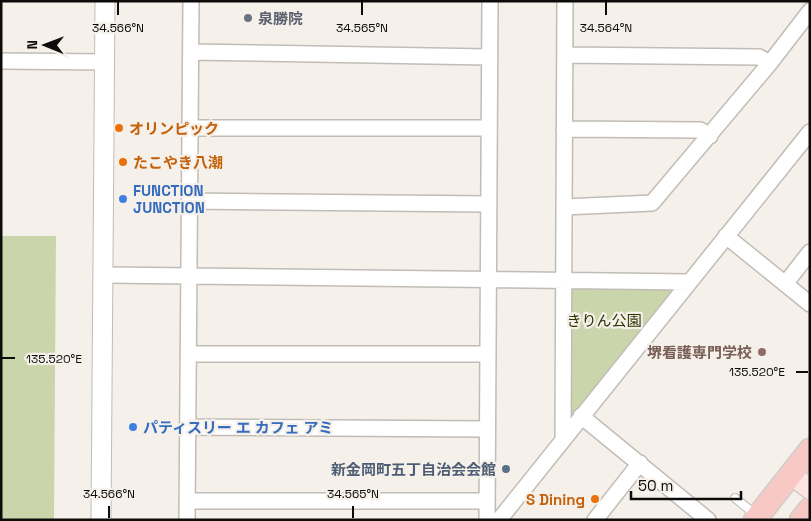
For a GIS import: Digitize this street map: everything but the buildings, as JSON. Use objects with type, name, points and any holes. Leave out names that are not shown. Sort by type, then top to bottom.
[{"type":"main road","points":[[756,518],[810,450]]},
{"type":"main road","points":[[790,474],[810,489]]},
{"type":"main road","points":[[801,520],[810,509]]},
{"type":"street","points":[[101,520],[105,1]]},
{"type":"street","points":[[187,520],[191,1]]},
{"type":"street","points":[[487,520],[486,429],[490,1]]},
{"type":"street","points":[[562,439],[565,280],[565,1]]},
{"type":"street","points":[[564,207],[652,204],[770,63],[810,11]]},
{"type":"street","points":[[191,52],[489,57]]},
{"type":"street","points":[[565,55],[759,57],[770,63]]},
{"type":"street","points":[[1,61],[106,62]]},
{"type":"street","points":[[190,128],[489,128]]},
{"type":"street","points":[[564,129],[700,130],[710,136]]},
{"type":"street","points":[[499,520],[562,439],[810,132]]},
{"type":"street","points":[[189,201],[488,204]]},
{"type":"street","points":[[726,236],[810,304]]},
{"type":"street","points":[[785,284],[810,252]]},
{"type":"street","points":[[104,276],[690,282]]},
{"type":"street","points":[[188,354],[487,354]]},
{"type":"street","points":[[581,416],[708,520]]},
{"type":"street","points":[[187,427],[486,429]]},
{"type":"street","points":[[595,520],[640,463]]},
{"type":"street","points":[[187,501],[486,501]]},
{"type":"lane","points":[[735,498],[756,518]]},
{"type":"green space","points":[[1,236],[56,236],[54,520],[1,520]]},
{"type":"green space","name":"きりん公園","points":[[574,284],[667,286],[671,292],[574,413],[568,411],[569,289]]},
{"type":"place","name":"泉勝院","points":[[248,18]]},
{"type":"place","name":"オリンピック","points":[[119,128]]},
{"type":"place","name":"たこやき八潮","points":[[123,162]]},
{"type":"place","name":"FUNCTION JUNCTION","points":[[123,199]]},
{"type":"place","name":"堺看護専門学校","points":[[762,352]]},
{"type":"place","name":"パティスリー エ カフェ アミ","points":[[133,427]]},
{"type":"place","name":"新金岡町五丁自治会会館","points":[[506,469]]},
{"type":"place","name":"S Dining","points":[[595,499]]}]
